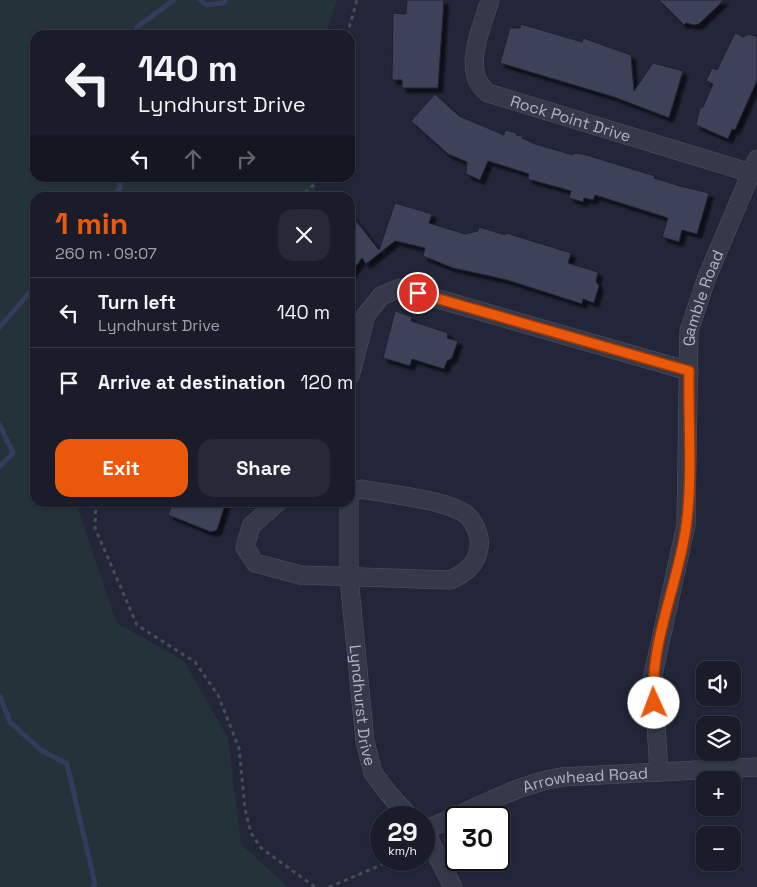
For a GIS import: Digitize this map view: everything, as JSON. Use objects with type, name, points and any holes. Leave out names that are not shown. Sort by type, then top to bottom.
[{"type":"street","name":"Rock Point Drive","points":[[490,0],[475,53],[474,72],[480,87],[488,93],[754,166]]},
{"type":"street","name":"Gamble Road","points":[[659,772],[653,675],[686,526],[689,332],[696,304],[754,166]]},
{"type":"street","points":[[355,357],[366,315],[381,296],[400,288],[689,371]]},
{"type":"street","points":[[272,507],[251,526],[245,547],[255,563],[300,575],[450,580],[465,573],[476,559],[480,545],[476,527],[466,514],[444,505],[362,489],[355,491]]},
{"type":"street","name":"Lyndhurst Drive","points":[[349,507],[349,578],[365,741],[373,773],[400,806]]},
{"type":"street","name":"Arrowhead Road","points":[[435,824],[521,786],[543,780],[562,777],[757,767]]},
{"type":"street","points":[[435,852],[452,887]]},
{"type":"path","points":[[348,30],[357,0]]},
{"type":"path","points":[[306,192],[317,182]]},
{"type":"path","points":[[96,507],[95,528],[137,625],[195,662],[218,696],[239,748],[245,809],[251,833],[261,848],[314,887]]},
{"type":"path","points":[[329,887],[370,870]]},
{"type":"shaded area","points":[[0,0],[337,0],[328,30],[30,30],[30,182],[316,182],[315,192],[30,192],[30,507],[77,507],[117,623],[184,661],[228,738],[241,844],[288,887],[0,887]]},
{"type":"building","points":[[407,0],[444,0],[438,88],[402,88],[402,80],[392,80],[393,13],[406,14]]},
{"type":"building","points":[[659,0],[724,0],[699,24],[686,23],[684,25]]},
{"type":"building","points":[[521,24],[582,42],[583,38],[631,55],[634,91],[653,63],[683,71],[669,118],[614,97],[500,63],[510,28],[520,28]]},
{"type":"building","points":[[735,33],[743,37],[749,34],[757,37],[757,81],[735,130],[732,129],[728,139],[696,125],[700,108],[703,107],[713,84],[706,81],[712,68],[717,70]]},
{"type":"building","points":[[435,94],[459,116],[504,135],[505,130],[517,133],[516,135],[523,136],[522,138],[535,144],[573,155],[574,153],[583,154],[655,176],[654,178],[709,193],[697,234],[682,230],[679,242],[662,237],[668,218],[595,195],[593,200],[584,198],[583,202],[569,198],[571,191],[528,179],[529,174],[488,161],[480,180],[466,174],[467,162],[448,154],[411,121]]},
{"type":"building","points":[[395,203],[432,214],[429,223],[465,234],[478,231],[479,227],[505,235],[506,233],[571,253],[568,263],[598,272],[596,281],[599,286],[594,303],[583,299],[582,304],[507,280],[453,268],[423,256],[425,248],[395,241],[366,264],[362,258],[355,268],[355,219],[379,250]]},
{"type":"building","points":[[395,311],[412,317],[411,321],[448,333],[447,338],[458,341],[452,358],[447,361],[444,369],[412,359],[410,366],[383,358]]},
{"type":"building","points":[[171,507],[224,507],[217,530],[211,532],[168,515]]},
{"type":"waterway","points":[[136,30],[137,27],[174,0]]},
{"type":"waterway","points":[[200,0],[207,5],[223,3],[225,0]]},
{"type":"waterway","points":[[117,192],[120,188],[120,182]]},
{"type":"waterway","points":[[0,327],[30,292]]},
{"type":"waterway","points":[[0,425],[13,453],[0,466]]},
{"type":"waterway","points":[[0,696],[10,722],[41,750],[67,764],[95,884],[93,887]]},
{"type":"route","points":[[418,293],[689,371],[686,526],[655,663],[653,675],[654,703]]}]
